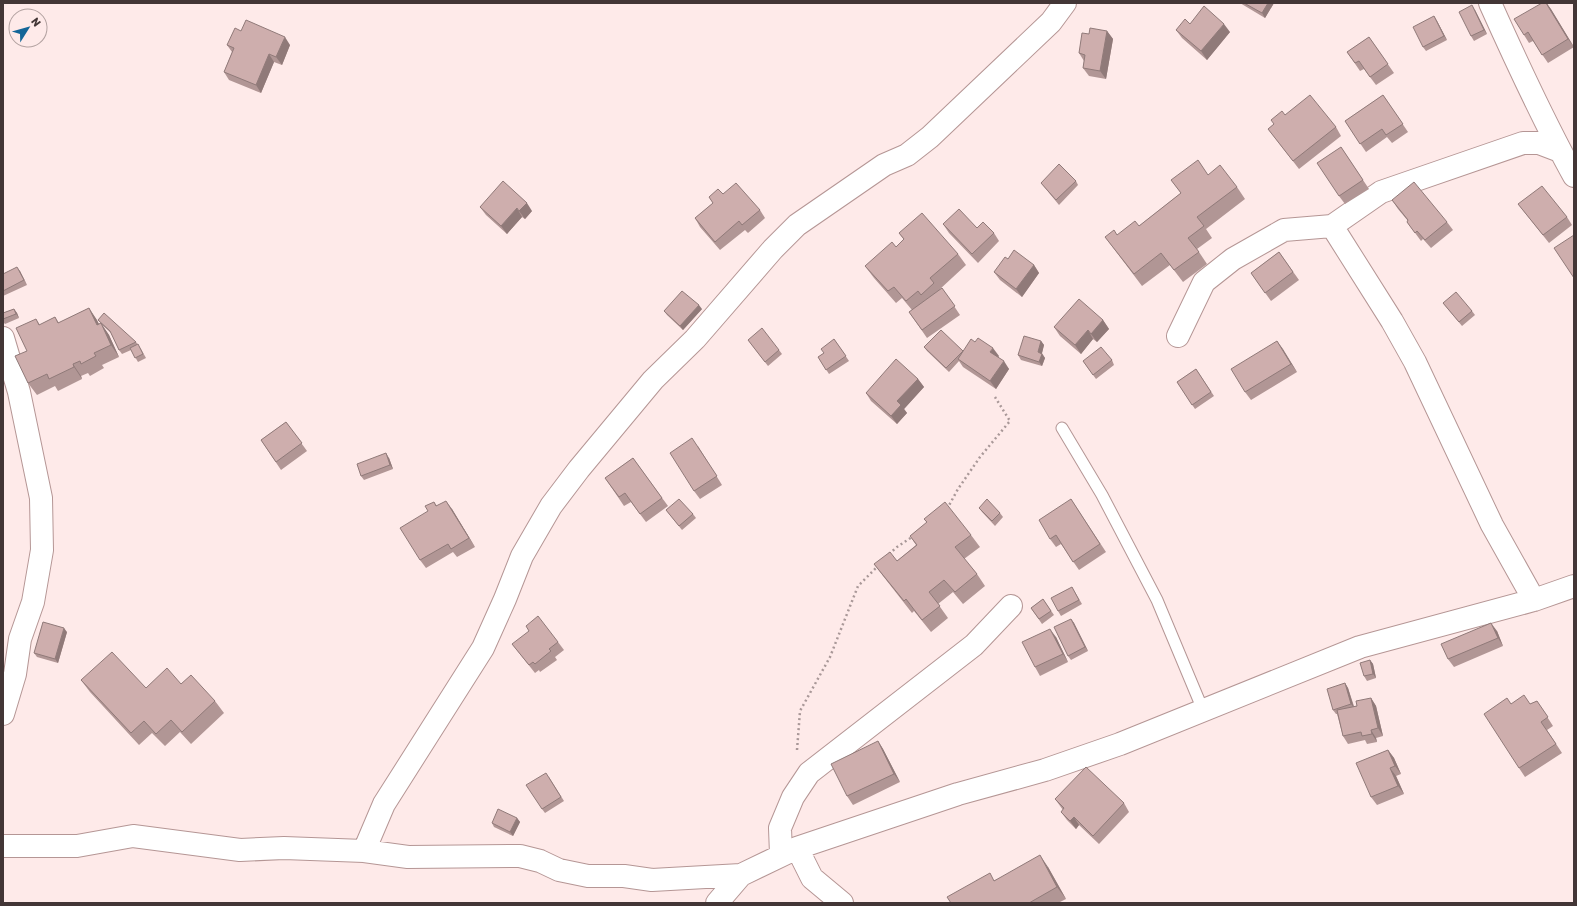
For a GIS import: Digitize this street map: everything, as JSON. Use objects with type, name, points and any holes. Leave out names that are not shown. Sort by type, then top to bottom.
[{"type":"street","points":[[364,851],[384,804],[483,648],[522,556],[551,506],[584,463],[653,380],[695,339],[773,249],[797,225],[884,165],[906,155],[930,137],[1051,22],[1065,3]]},
{"type":"street","points":[[1490,3],[1560,151],[1574,176]]},
{"type":"street","points":[[1178,336],[1204,282],[1233,259],[1284,230],[1332,226],[1382,192],[1523,143],[1539,142],[1560,151]]},
{"type":"street","points":[[1332,226],[1392,321],[1415,362],[1492,525],[1534,600]]},
{"type":"street","points":[[3,338],[19,392],[41,498],[42,550],[33,602],[20,639],[15,674],[3,714]]},
{"type":"street","points":[[717,903],[741,876],[789,851],[958,794],[1045,770],[1120,744],[1360,647],[1534,600],[1574,586]]},
{"type":"street","points":[[842,903],[812,878],[789,851],[780,828],[793,797],[809,773],[974,646],[1011,606]]},
{"type":"street","points":[[3,846],[77,846],[133,836],[240,850],[284,848],[364,851],[408,857],[520,856],[540,861],[559,870],[588,876],[624,876],[652,880],[741,876]]},
{"type":"lane","points":[[1062,428],[1102,495],[1157,600],[1203,710]]},
{"type":"path","points":[[943,513],[948,508],[958,489],[980,457],[1010,421],[996,397]]},
{"type":"path","points":[[886,558],[896,546],[916,534]]},
{"type":"path","points":[[797,751],[800,711],[830,657],[858,586],[880,564]]},
{"type":"building","points":[[1244,3],[1268,3],[1262,13]]},
{"type":"building","points":[[1542,3],[1546,3],[1568,39],[1542,55],[1528,32],[1524,35],[1514,19]]},
{"type":"building","points":[[1472,5],[1484,30],[1471,36],[1459,12]]},
{"type":"building","points":[[1204,6],[1224,24],[1201,51],[1176,30],[1185,19],[1190,24]]},
{"type":"building","points":[[1434,16],[1444,36],[1423,47],[1413,27]]},
{"type":"building","points":[[246,20],[285,37],[276,57],[269,54],[256,85],[224,72],[234,48],[227,45],[235,28],[241,31]]},
{"type":"building","points":[[1090,28],[1107,31],[1100,71],[1083,68],[1085,55],[1079,53],[1082,33],[1089,34]]},
{"type":"building","points":[[1369,37],[1388,64],[1370,77],[1359,61],[1355,63],[1347,52]]},
{"type":"building","points":[[1310,95],[1336,127],[1293,161],[1268,129],[1274,124],[1271,120],[1282,111],[1285,115]]},
{"type":"building","points":[[1383,95],[1403,124],[1386,135],[1382,129],[1360,144],[1345,121]]},
{"type":"building","points":[[1341,147],[1363,180],[1339,196],[1317,163]]},
{"type":"building","points":[[1198,160],[1208,175],[1220,165],[1237,187],[1197,217],[1204,226],[1188,238],[1199,252],[1174,270],[1161,253],[1134,274],[1105,237],[1114,230],[1117,235],[1135,221],[1139,226],[1181,193],[1171,180]]},
{"type":"building","points":[[1059,164],[1076,181],[1056,200],[1041,183]]},
{"type":"building","points":[[503,181],[527,203],[519,211],[517,208],[501,226],[480,207]]},
{"type":"building","points":[[1414,182],[1447,222],[1425,240],[1417,231],[1415,233],[1407,222],[1408,220],[1392,200]]},
{"type":"building","points":[[736,183],[760,210],[742,225],[739,221],[715,242],[695,218],[713,203],[709,197],[718,189],[723,194]]},
{"type":"building","points":[[1542,186],[1567,217],[1543,235],[1518,204]]},
{"type":"building","points":[[959,209],[977,228],[983,222],[994,233],[972,254],[943,224]]},
{"type":"building","points":[[922,213],[958,254],[930,278],[934,283],[921,295],[918,291],[906,301],[894,287],[888,291],[865,266],[892,242],[896,247],[904,239],[899,233]]},
{"type":"building","points":[[1574,235],[1574,278],[1554,248]]},
{"type":"building","points":[[1014,250],[1034,265],[1016,289],[994,272],[1005,257],[1008,259]]},
{"type":"building","points":[[1279,252],[1293,272],[1265,293],[1251,273]]},
{"type":"building","points":[[17,267],[24,280],[3,291],[3,274]]},
{"type":"building","points":[[942,288],[955,306],[922,330],[909,312]]},
{"type":"building","points":[[682,291],[699,305],[680,326],[664,311]]},
{"type":"building","points":[[1456,292],[1472,311],[1459,322],[1443,303]]},
{"type":"building","points":[[1079,299],[1103,320],[1091,334],[1088,330],[1075,345],[1054,327]]},
{"type":"building","points":[[89,308],[97,325],[101,323],[111,345],[94,353],[96,356],[81,364],[80,361],[73,364],[74,367],[49,379],[47,374],[28,383],[15,356],[27,351],[16,328],[36,319],[39,325],[55,317],[58,323]]},
{"type":"building","points":[[14,309],[16,314],[3,319],[3,313]]},
{"type":"building","points":[[104,313],[136,342],[119,350],[110,331],[98,320]]},
{"type":"building","points":[[762,328],[779,350],[765,362],[748,340]]},
{"type":"building","points":[[941,330],[963,351],[946,368],[924,347]]},
{"type":"building","points":[[1024,336],[1041,341],[1038,352],[1042,354],[1039,362],[1018,355]]},
{"type":"building","points":[[978,338],[993,348],[990,352],[1004,361],[990,381],[958,359],[971,339],[975,342]]},
{"type":"building","points":[[834,339],[846,356],[826,370],[818,357],[824,353],[821,349]]},
{"type":"building","points":[[1277,341],[1291,364],[1245,392],[1231,369]]},
{"type":"building","points":[[138,344],[143,354],[135,358],[130,348]]},
{"type":"building","points":[[1101,347],[1112,360],[1093,375],[1083,361]]},
{"type":"building","points":[[896,359],[918,379],[897,401],[901,405],[891,416],[866,393]]},
{"type":"building","points":[[1196,369],[1211,392],[1192,405],[1177,382]]},
{"type":"building","points":[[286,422],[302,443],[276,462],[261,440]]},
{"type":"building","points":[[692,438],[717,476],[694,491],[670,453]]},
{"type":"building","points":[[386,453],[390,465],[361,476],[357,464]]},
{"type":"building","points":[[633,458],[662,498],[640,514],[625,493],[619,497],[605,478]]},
{"type":"building","points":[[679,499],[693,514],[679,526],[666,510]]},
{"type":"building","points":[[987,499],[1000,513],[992,521],[979,508]]},
{"type":"building","points":[[1071,499],[1100,544],[1073,562],[1056,535],[1050,539],[1039,520]]},
{"type":"building","points":[[446,501],[469,538],[451,549],[448,544],[420,560],[400,528],[428,511],[425,506],[434,502],[436,506]]},
{"type":"building","points":[[945,502],[971,535],[955,547],[977,574],[955,592],[944,580],[929,592],[940,606],[922,620],[906,599],[904,601],[874,564],[890,552],[897,561],[917,545],[910,536],[927,522],[924,519]]},
{"type":"building","points":[[1072,587],[1079,600],[1058,611],[1051,598]]},
{"type":"building","points":[[1043,599],[1051,611],[1039,619],[1031,608]]},
{"type":"building","points":[[538,616],[558,642],[549,649],[551,651],[535,664],[533,662],[529,665],[512,644],[529,631],[526,626]]},
{"type":"building","points":[[1071,619],[1085,647],[1068,656],[1054,627]]},
{"type":"building","points":[[43,622],[64,628],[55,659],[34,653]]},
{"type":"building","points":[[1491,623],[1498,638],[1448,659],[1441,644]]},
{"type":"building","points":[[1050,629],[1063,654],[1035,667],[1022,642]]},
{"type":"building","points":[[112,652],[146,688],[167,668],[181,684],[191,675],[215,701],[182,732],[171,720],[156,734],[144,721],[131,733],[81,680]]},
{"type":"building","points":[[1370,660],[1373,674],[1364,676],[1360,663]]},
{"type":"building","points":[[1345,683],[1351,704],[1333,710],[1327,689]]},
{"type":"building","points":[[1524,695],[1530,704],[1537,701],[1548,717],[1541,722],[1556,744],[1519,768],[1484,714],[1507,698],[1511,704]]},
{"type":"building","points":[[1371,698],[1378,728],[1371,730],[1372,734],[1362,736],[1361,732],[1343,736],[1337,710],[1357,706],[1356,701]]},
{"type":"building","points":[[878,741],[894,774],[847,796],[831,764]]},
{"type":"building","points":[[1388,750],[1395,766],[1390,768],[1398,786],[1371,797],[1356,763]]},
{"type":"building","points":[[1086,767],[1124,803],[1093,836],[1074,817],[1070,821],[1061,812],[1064,808],[1055,799]]},
{"type":"building","points":[[546,773],[561,797],[542,809],[526,785]]},
{"type":"building","points":[[498,809],[517,818],[510,832],[492,823]]},
{"type":"building","points":[[1040,855],[1057,887],[1029,903],[951,903],[947,897],[990,873],[994,881]]}]
